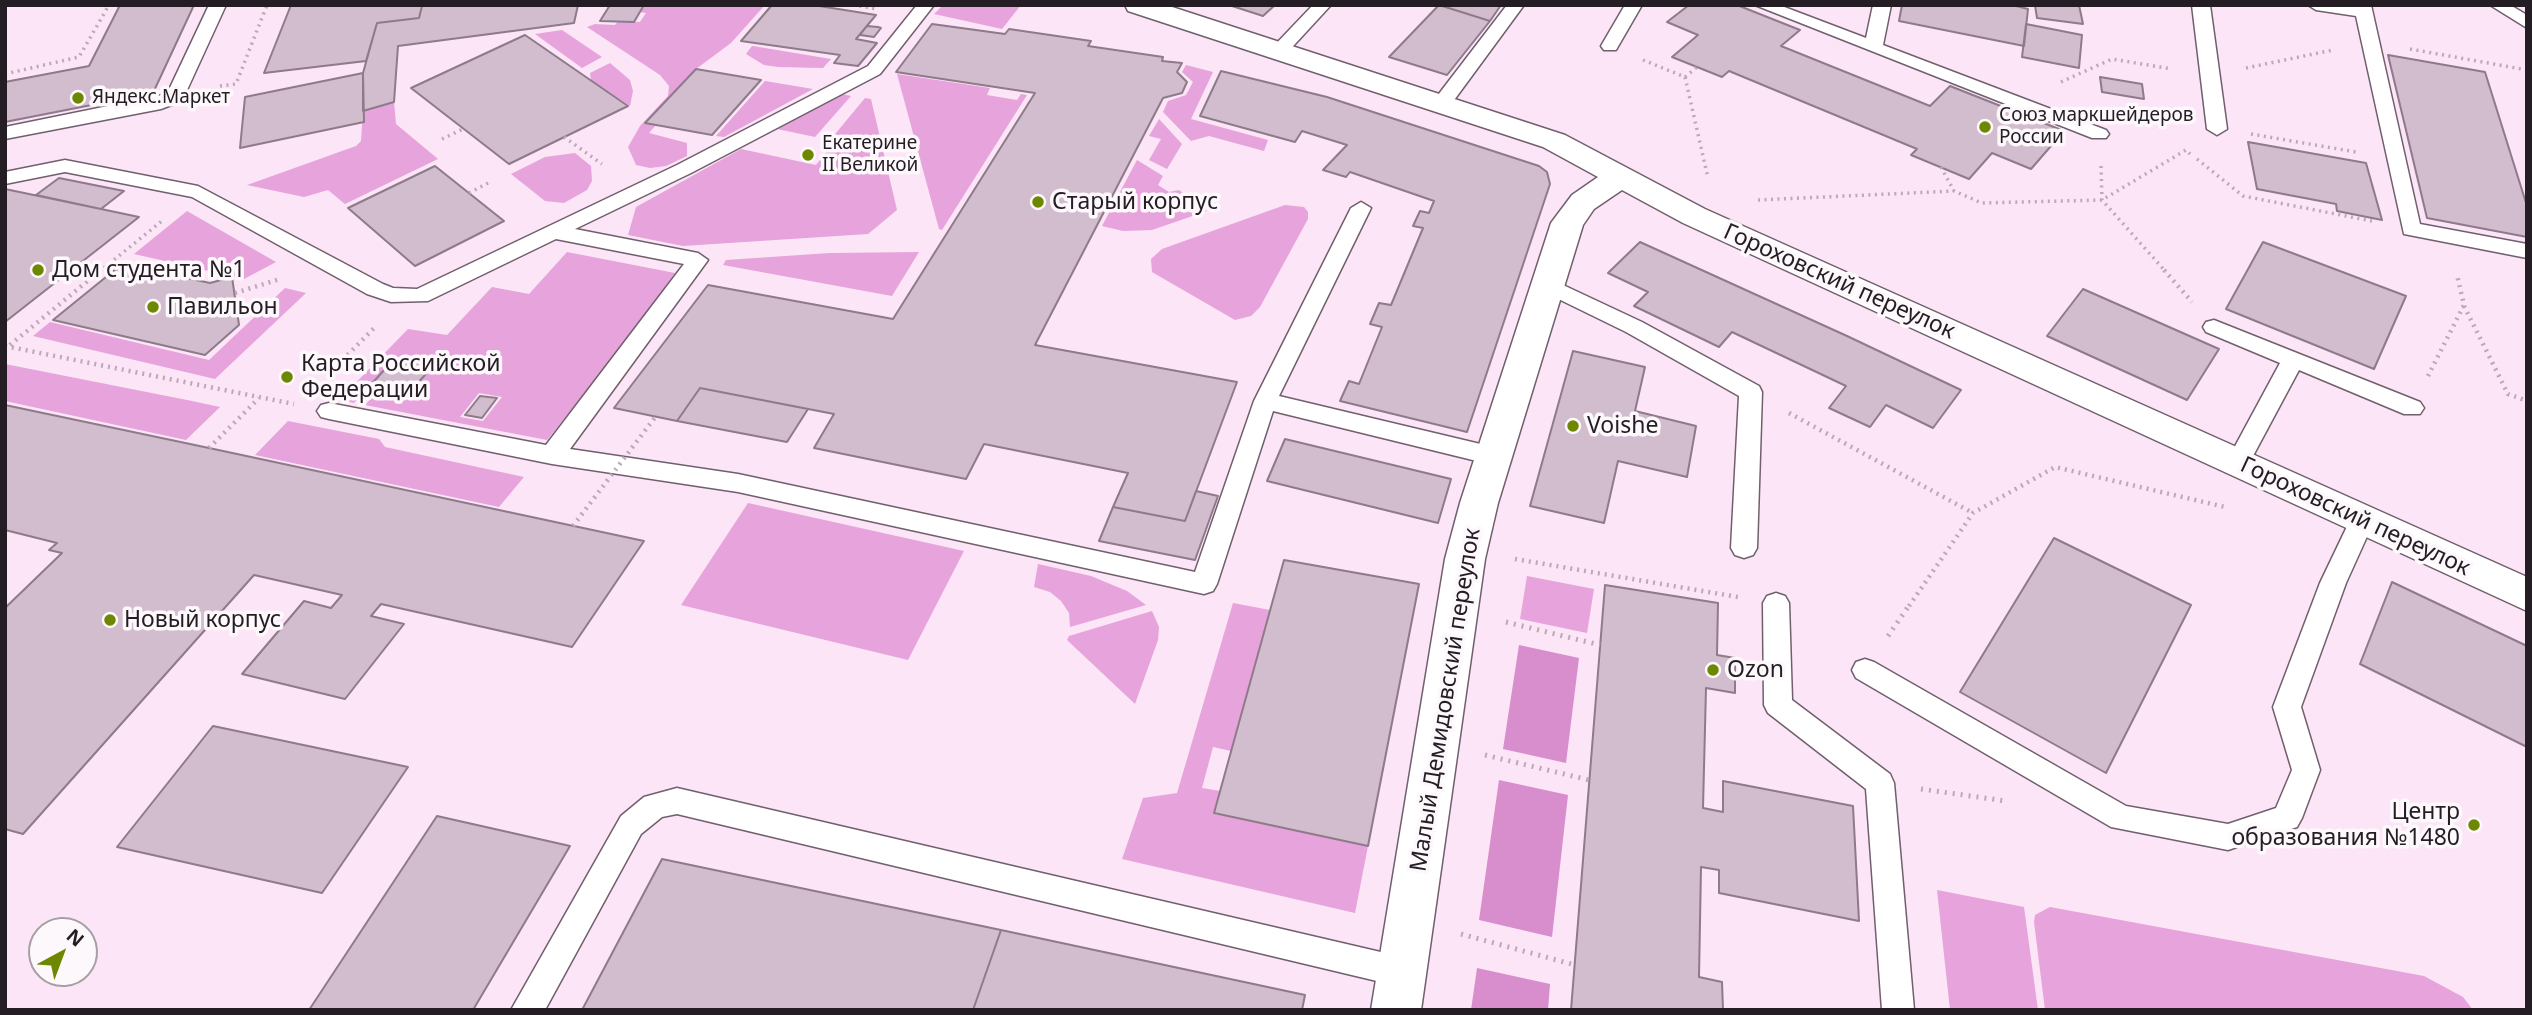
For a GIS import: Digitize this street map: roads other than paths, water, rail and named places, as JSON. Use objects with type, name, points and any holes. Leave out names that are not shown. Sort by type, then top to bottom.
[{"type":"street","name":"Гороховский переулок","points":[[1138,5],[1554,141],[1694,216],[2527,595]]},
{"type":"street","name":"Малый Демидовский переулок","points":[[1399,991],[1465,559],[1493,456],[1567,223],[1574,211],[1621,176]]},
{"type":"lane","points":[[5,133],[161,103],[175,97],[218,5]]},
{"type":"lane","points":[[5,178],[65,166],[198,192],[375,289],[404,297],[420,296],[684,169],[874,70],[926,5]]},
{"type":"lane","points":[[1278,52],[1323,5]]},
{"type":"lane","points":[[1441,103],[1516,5]]},
{"type":"lane","points":[[1610,46],[1634,5]]},
{"type":"lane","points":[[1763,5],[2099,134]]},
{"type":"lane","points":[[1873,48],[1882,5]]},
{"type":"lane","points":[[2201,5],[2217,128]]},
{"type":"lane","points":[[2316,5],[2362,8],[2411,229],[2527,251]]},
{"type":"lane","points":[[2498,5],[2527,23]]},
{"type":"lane","points":[[329,411],[552,455],[738,483],[1204,584],[1265,401],[1361,208]]},
{"type":"lane","points":[[552,455],[698,260],[554,232]]},
{"type":"lane","points":[[1546,284],[1634,327],[1751,392],[1744,548]]},
{"type":"lane","points":[[2214,327],[2412,408]]},
{"type":"lane","points":[[2238,463],[2293,360]]},
{"type":"lane","points":[[1265,401],[1493,456]]},
{"type":"lane","points":[[1865,670],[2121,818],[2228,837],[2287,818],[2306,771],[2287,707],[2333,583],[2362,520]]},
{"type":"lane","points":[[1776,603],[1778,705],[1880,783],[1898,1010]]},
{"type":"lane","points":[[527,1010],[631,825],[654,806],[677,801],[1399,991]]},
{"type":"place","name":"Яндекс.Маркет","points":[[78,98]]},
{"type":"place","name":"Союз маркшейдеров России","points":[[1985,127]]},
{"type":"place","name":"Екатерине II Великой","points":[[808,155]]},
{"type":"place","name":"Старый корпуc","points":[[1038,202]]},
{"type":"place","name":"Дом студента №1","points":[[38,270]]},
{"type":"place","name":"Павильон","points":[[153,307]]},
{"type":"place","name":"Карта Российской Федерации","points":[[287,377]]},
{"type":"place","name":"Voishe","points":[[1573,426]]},
{"type":"place","name":"Новый корпус","points":[[110,620]]},
{"type":"place","name":"Ozon","points":[[1713,670]]},
{"type":"place","name":"Центр образования №1480","points":[[2474,825]]}]
